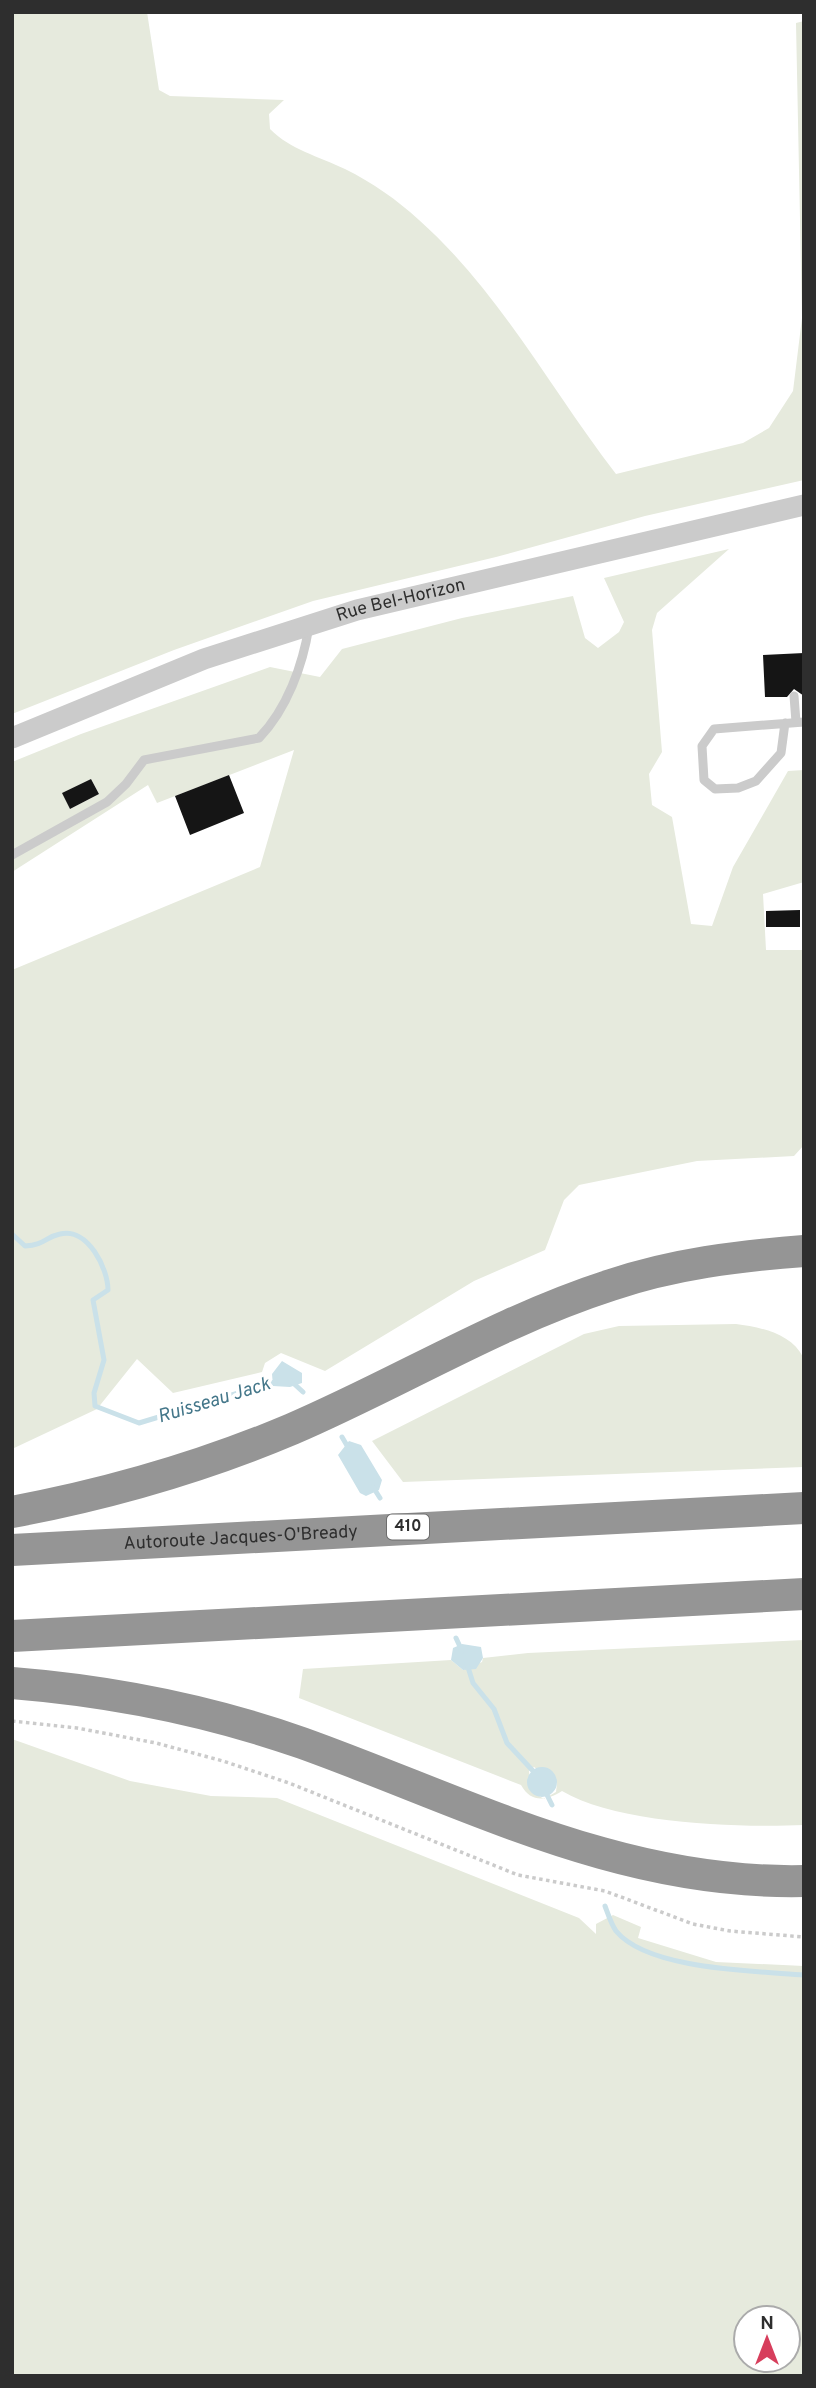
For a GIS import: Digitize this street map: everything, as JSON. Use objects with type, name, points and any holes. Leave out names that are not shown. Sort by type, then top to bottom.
[{"type":"highway","points":[[12,1512],[132,1484],[251,1446],[338,1409],[532,1315],[610,1285],[705,1262],[804,1251]]},
{"type":"highway","name":"Autoroute Jacques-O'Bready","points":[[12,1550],[804,1508]]},
{"type":"highway","points":[[12,1636],[804,1594]]},
{"type":"highway","points":[[12,1684],[111,1694],[235,1722],[302,1743],[536,1834],[637,1864],[703,1876],[804,1881]]},
{"type":"street","name":"Rue Bel-Horizon","points":[[12,738],[204,659],[310,624],[434,590],[804,505]]},
{"type":"lane","points":[[12,855],[107,802],[126,784],[144,760],[153,756],[259,738],[267,730],[299,673],[310,624]]},
{"type":"lane","points":[[794,696],[795,722],[783,748],[756,781],[743,788],[729,789],[715,789],[706,783],[702,772],[702,746],[710,732],[722,727],[795,722]]},
{"type":"path","points":[[12,1721],[90,1731],[223,1761],[289,1783],[518,1875],[605,1891],[693,1924],[730,1931],[804,1937]]},
{"type":"shaded area","points":[[12,12],[147,12],[159,90],[170,96],[284,100],[269,114],[270,129],[296,147],[345,169],[384,192],[448,248],[499,309],[616,474],[743,443],[769,428],[793,391],[802,318],[796,23],[804,21],[804,480],[645,516],[496,557],[313,601],[174,650],[12,714]]},
{"type":"shaded area","points":[[729,549],[657,613],[652,630],[662,752],[649,774],[652,805],[672,817],[691,924],[712,926],[733,867],[788,771],[804,770],[804,882],[763,894],[766,950],[804,950],[804,1145],[794,1156],[697,1161],[579,1185],[564,1200],[545,1250],[474,1281],[325,1371],[281,1353],[265,1363],[262,1372],[173,1393],[137,1359],[97,1409],[12,1449],[12,970],[260,867],[294,750],[157,803],[148,785],[12,872],[12,762],[81,734],[270,667],[320,677],[342,649],[462,618],[573,596],[585,638],[598,648],[619,632],[624,622],[604,578]],"holes":[[[91,779],[99,794],[70,809],[63,793]]]},
{"type":"shaded area","points":[[736,1324],[764,1329],[783,1337],[798,1349],[803,1357],[804,1467],[403,1482],[372,1441],[584,1334],[619,1326]]},
{"type":"shaded area","points":[[804,1640],[804,1825],[747,1826],[679,1822],[614,1811],[562,1791],[546,1798],[556,1792],[557,1783],[534,1767],[529,1771],[531,1791],[543,1798],[534,1797],[521,1785],[299,1698],[303,1669],[451,1660],[463,1670],[482,1662],[483,1658],[528,1653]]},
{"type":"shaded area","points":[[12,1739],[130,1781],[211,1796],[277,1798],[579,1918],[596,1934],[596,1924],[613,1915],[641,1927],[638,1938],[716,1962],[804,1966],[804,2376],[12,2376]]},
{"type":"water","points":[[282,1361],[302,1373],[302,1383],[290,1387],[273,1386],[272,1374]]},
{"type":"water","points":[[349,1441],[361,1445],[382,1480],[379,1490],[366,1496],[360,1493],[338,1455]]},
{"type":"water","points":[[462,1644],[481,1647],[483,1658],[476,1669],[463,1670],[451,1660],[453,1648]]},
{"type":"water","points":[[542,1767],[553,1771],[557,1782],[553,1793],[542,1797],[531,1793],[527,1782],[531,1771]]},
{"type":"building","points":[[804,653],[804,696],[794,689],[787,697],[765,697],[763,655]]},
{"type":"building","points":[[229,775],[244,813],[190,835],[175,796]]},
{"type":"building","points":[[91,779],[99,794],[70,809],[62,793]]},
{"type":"building","points":[[800,910],[800,927],[766,927],[766,911]]},
{"type":"waterway","name":"Ruisseau Jack","points":[[12,1234],[25,1246],[37,1244],[55,1235],[70,1234],[87,1243],[100,1261],[108,1290],[93,1300],[104,1360],[94,1393],[95,1406],[139,1423],[275,1382]]},
{"type":"waterway","name":"Ruisseau Jack","points":[[291,1381],[303,1392]]},
{"type":"waterway","name":"Ruisseau Jack","points":[[342,1437],[349,1449]]},
{"type":"waterway","name":"Ruisseau Jack","points":[[373,1487],[380,1498]]},
{"type":"waterway","name":"Ruisseau Jack","points":[[456,1638],[462,1651]]},
{"type":"waterway","name":"Ruisseau Jack","points":[[467,1664],[473,1683],[494,1709],[507,1743],[534,1772]]},
{"type":"waterway","name":"Ruisseau Jack","points":[[546,1793],[552,1805]]},
{"type":"waterway","name":"Ruisseau Jack","points":[[605,1906],[616,1931],[631,1944],[652,1954],[732,1970],[804,1975]]}]
